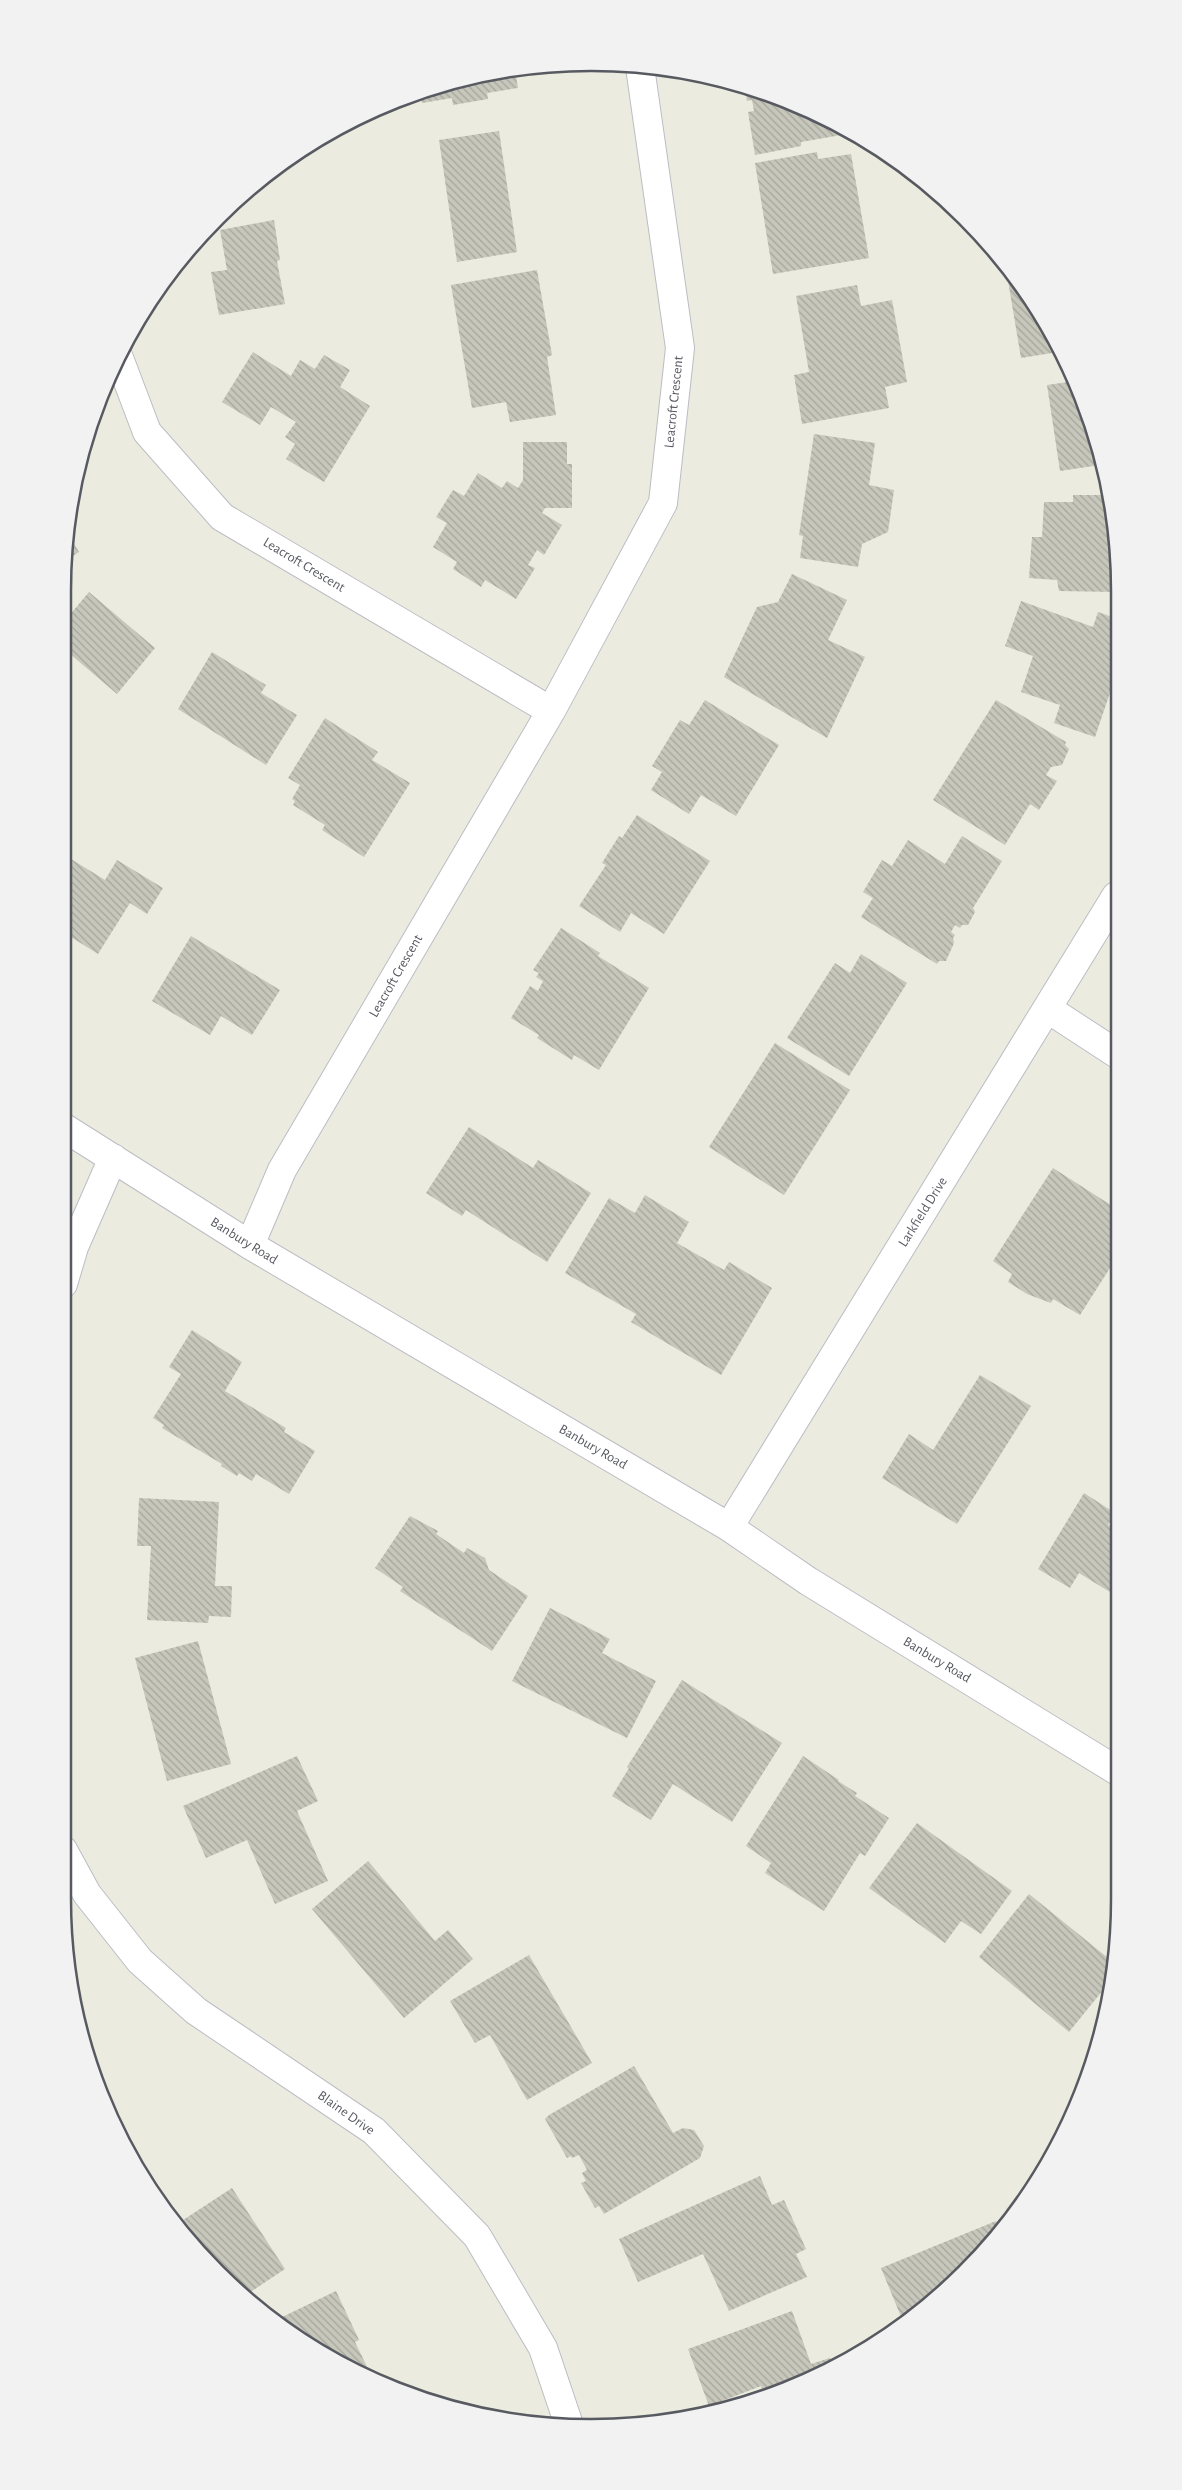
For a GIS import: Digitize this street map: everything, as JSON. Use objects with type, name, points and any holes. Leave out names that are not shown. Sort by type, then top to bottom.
[{"type":"street","name":"Leacroft Crescent","points":[[250,1246],[282,1170],[551,711],[662,503],[680,348],[641,74]]},
{"type":"street","name":"Leacroft Crescent","points":[[122,367],[147,432],[222,517],[551,711]]},
{"type":"street","name":"Larkfield Drive","points":[[729,1527],[1111,904]]},
{"type":"street","points":[[1048,1009],[1111,1050]]},
{"type":"street","name":"Banbury Road","points":[[71,1132],[250,1246],[729,1527],[808,1581],[1111,1767]]},
{"type":"street","points":[[71,1256],[113,1158]]},
{"type":"street","name":"Blaine Drive","points":[[71,1866],[87,1894],[140,1961],[196,2011],[374,2131],[477,2236],[543,2348],[568,2418]]},
{"type":"building","points":[[516,77],[518,88],[487,93],[488,99],[453,105],[452,98],[422,103],[421,100],[456,89]]},
{"type":"building","points":[[746,95],[790,111],[840,135],[801,142],[801,146],[755,155],[748,112],[754,111],[752,100],[747,101]]},
{"type":"building","points":[[499,131],[517,252],[457,262],[439,140]]},
{"type":"building","points":[[817,152],[818,159],[851,154],[869,258],[773,274],[755,163]]},
{"type":"building","points":[[274,220],[280,260],[277,261],[285,304],[219,315],[211,272],[227,270],[220,230]]},
{"type":"building","points":[[537,270],[552,355],[547,357],[556,415],[510,422],[506,402],[472,408],[451,285]]},
{"type":"building","points":[[1008,282],[1023,302],[1053,353],[1021,358]]},
{"type":"building","points":[[857,285],[861,306],[892,300],[907,382],[885,387],[889,408],[802,424],[794,375],[809,372],[796,296]]},
{"type":"building","points":[[253,352],[291,376],[300,360],[315,369],[324,355],[350,370],[340,387],[370,406],[324,482],[286,459],[295,444],[285,437],[296,422],[271,407],[260,425],[222,402]]},
{"type":"building","points":[[1067,382],[1083,424],[1095,466],[1060,471],[1047,385]]},
{"type":"building","points":[[814,434],[875,443],[869,485],[894,490],[888,532],[862,544],[858,567],[800,558],[803,536],[799,535]]},
{"type":"building","points":[[523,442],[567,442],[567,464],[572,464],[572,508],[545,508],[542,513],[562,525],[544,555],[537,550],[528,565],[535,568],[516,599],[485,580],[481,587],[453,569],[457,562],[433,547],[447,523],[436,517],[453,490],[464,496],[478,473],[502,488],[507,481],[518,488],[523,480]]},
{"type":"building","points":[[1073,495],[1102,495],[1110,557],[1111,592],[1059,591],[1057,580],[1029,578],[1032,537],[1042,537],[1044,502],[1073,502]]},
{"type":"building","points":[[74,543],[79,552],[72,556]]},
{"type":"building","points":[[792,574],[847,600],[828,640],[865,657],[827,738],[724,677],[757,607],[778,602]]},
{"type":"building","points":[[89,592],[155,648],[117,694],[71,655],[71,613]]},
{"type":"building","points":[[1021,601],[1093,627],[1098,612],[1111,617],[1111,690],[1095,737],[1054,723],[1060,705],[1021,692],[1033,656],[1005,646]]},
{"type":"building","points":[[212,652],[266,685],[261,693],[297,715],[266,765],[178,709]]},
{"type":"building","points":[[705,700],[779,745],[736,816],[701,795],[689,814],[651,790],[662,772],[652,766],[680,720],[689,725]]},
{"type":"building","points":[[996,700],[1066,742],[1065,745],[1069,749],[1062,765],[1051,767],[1046,775],[1057,781],[1039,810],[1030,804],[1005,845],[933,800]]},
{"type":"building","points":[[325,718],[378,752],[372,760],[410,783],[364,857],[322,830],[325,825],[293,805],[295,801],[292,799],[300,785],[288,778]]},
{"type":"building","points":[[637,815],[710,861],[664,934],[631,913],[620,932],[579,906],[606,865],[602,863],[619,836],[622,838]]},
{"type":"building","points":[[962,836],[1002,861],[973,908],[975,912],[968,925],[962,925],[960,928],[955,925],[951,932],[955,935],[953,938],[954,943],[946,961],[939,961],[937,964],[861,917],[873,898],[863,892],[882,860],[892,866],[908,840],[945,864]]},
{"type":"building","points":[[71,859],[105,880],[117,860],[163,888],[147,914],[130,903],[98,954],[71,937]]},
{"type":"building","points":[[561,928],[600,953],[598,956],[649,988],[599,1070],[574,1055],[572,1060],[537,1038],[539,1035],[511,1018],[530,986],[538,991],[543,981],[536,977],[539,973],[533,970]]},
{"type":"building","points":[[191,936],[280,990],[252,1035],[221,1016],[210,1035],[152,1001]]},
{"type":"building","points":[[861,954],[907,983],[849,1076],[787,1038],[835,963],[850,973]]},
{"type":"building","points":[[775,1043],[850,1090],[784,1195],[709,1147]]},
{"type":"building","points":[[469,1127],[533,1168],[538,1160],[591,1193],[547,1262],[466,1210],[462,1216],[426,1193]]},
{"type":"building","points":[[1053,1168],[1111,1205],[1111,1266],[1080,1315],[1053,1299],[1051,1303],[1027,1294],[1008,1282],[1012,1274],[993,1261]]},
{"type":"building","points":[[645,1195],[689,1222],[677,1243],[724,1270],[729,1262],[772,1288],[721,1375],[631,1322],[636,1314],[565,1273],[609,1198],[635,1213]]},
{"type":"building","points":[[192,1330],[242,1362],[225,1391],[286,1428],[284,1432],[315,1451],[289,1494],[256,1474],[252,1481],[239,1473],[237,1476],[221,1466],[222,1464],[162,1428],[164,1425],[153,1418],[181,1374],[169,1367]]},
{"type":"building","points":[[980,1375],[1031,1406],[957,1524],[882,1478],[909,1434],[933,1450]]},
{"type":"building","points":[[1084,1493],[1111,1510],[1111,1520],[1108,1525],[1111,1527],[1111,1593],[1079,1573],[1070,1588],[1038,1569]]},
{"type":"building","points":[[139,1498],[219,1502],[215,1586],[232,1586],[231,1617],[209,1616],[208,1623],[147,1620],[151,1546],[137,1546]]},
{"type":"building","points":[[410,1516],[438,1531],[436,1534],[464,1553],[467,1548],[485,1558],[489,1570],[528,1596],[492,1651],[400,1591],[403,1587],[375,1568]]},
{"type":"building","points":[[550,1608],[610,1639],[602,1653],[656,1681],[627,1738],[512,1681]]},
{"type":"building","points":[[198,1641],[231,1764],[167,1781],[135,1658]]},
{"type":"building","points":[[682,1680],[782,1743],[732,1822],[673,1784],[651,1820],[612,1796],[629,1768],[627,1767]]},
{"type":"building","points":[[297,1756],[318,1801],[297,1811],[328,1881],[275,1904],[247,1840],[206,1858],[183,1806]]},
{"type":"building","points":[[803,1756],[857,1793],[855,1796],[889,1818],[865,1856],[860,1853],[824,1911],[765,1873],[771,1863],[746,1846]]},
{"type":"building","points":[[917,1823],[1012,1891],[981,1934],[961,1921],[945,1943],[869,1888]]},
{"type":"building","points":[[368,1861],[435,1941],[448,1930],[473,1959],[404,2018],[312,1909]]},
{"type":"building","points":[[1029,1894],[1107,1957],[1102,1991],[1069,2032],[979,1957]]},
{"type":"building","points":[[529,1955],[592,2063],[527,2100],[490,2035],[475,2043],[450,2001]]},
{"type":"building","points":[[634,2066],[673,2133],[683,2128],[694,2130],[704,2146],[700,2158],[604,2214],[599,2206],[595,2208],[581,2183],[586,2181],[582,2173],[587,2170],[579,2155],[567,2158],[545,2119]]},
{"type":"building","points":[[760,2176],[772,2205],[784,2200],[806,2249],[796,2254],[807,2277],[729,2311],[703,2254],[638,2282],[619,2239]]},
{"type":"building","points":[[232,2188],[285,2269],[251,2292],[223,2267],[183,2220]]},
{"type":"building","points":[[996,2221],[997,2223],[982,2242],[959,2267],[934,2290],[901,2316],[881,2268]]},
{"type":"building","points":[[336,2291],[359,2340],[355,2342],[368,2368],[331,2349],[283,2317]]},
{"type":"building","points":[[792,2311],[811,2364],[830,2358],[831,2360],[762,2389],[761,2386],[709,2405],[688,2349]]}]
